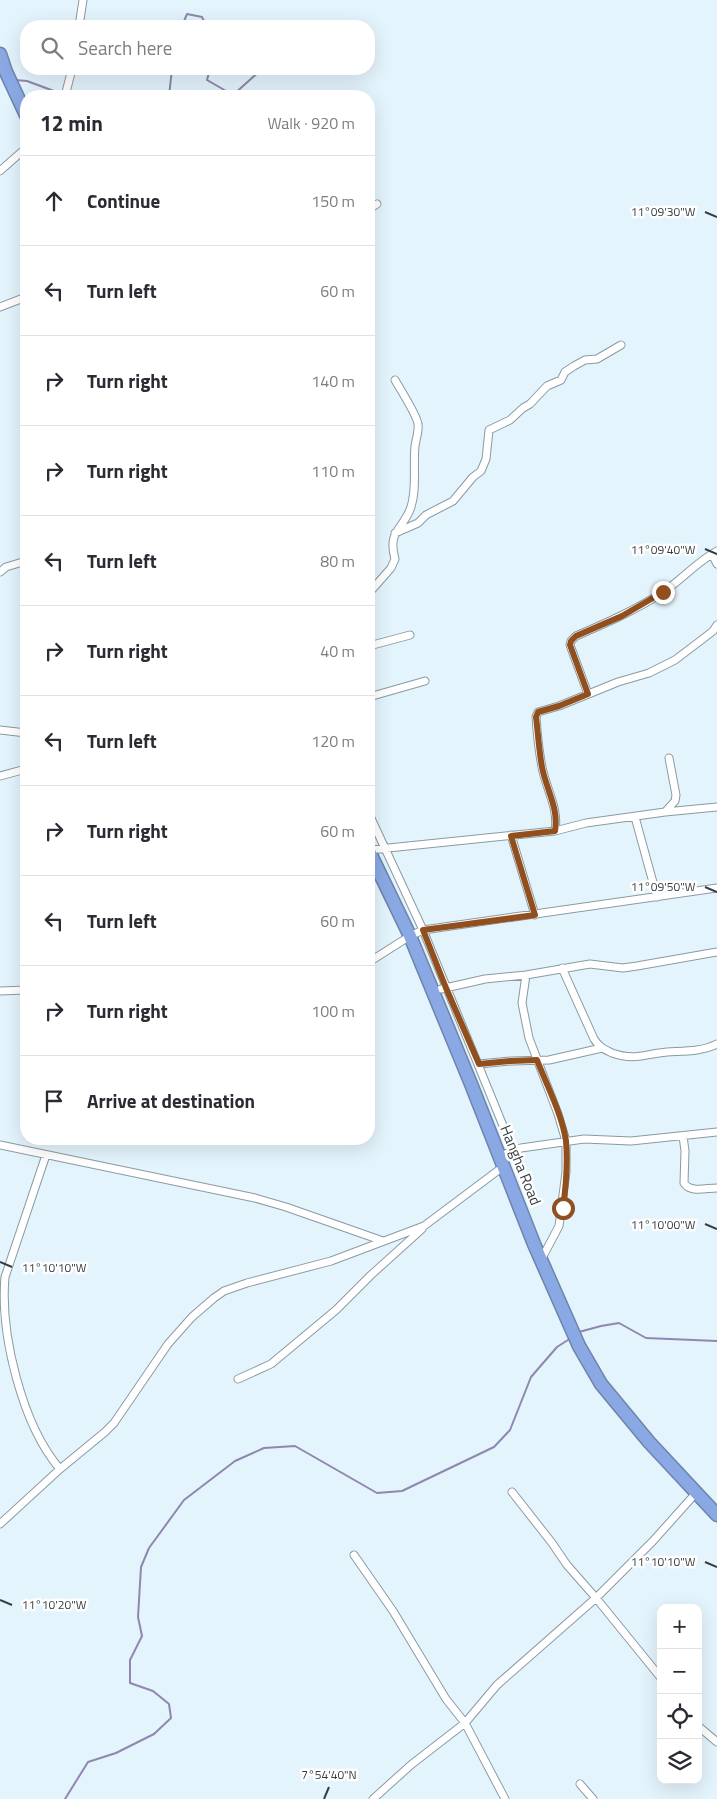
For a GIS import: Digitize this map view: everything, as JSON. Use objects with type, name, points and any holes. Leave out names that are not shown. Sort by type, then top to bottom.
[{"type":"highway","points":[[0,54],[20,103]]},
{"type":"highway","name":"Hangha Road","points":[[375,863],[410,936],[541,1261],[579,1346],[601,1384],[639,1431],[717,1515]]},
{"type":"street","points":[[80,20],[82,0]]},
{"type":"street","points":[[67,90],[70,75]]},
{"type":"street","points":[[0,171],[20,153]]},
{"type":"street","points":[[0,308],[20,300]]},
{"type":"street","points":[[395,533],[418,523],[426,515],[453,500],[481,472],[486,458],[489,430],[510,420],[530,404],[547,386],[561,380],[565,372],[574,366],[585,360],[597,359],[621,345]]},
{"type":"street","points":[[375,586],[391,568],[395,559],[392,549],[395,533],[410,509],[415,490],[414,473],[418,423],[395,380]]},
{"type":"street","points":[[588,694],[570,645],[571,641],[576,636],[622,616],[663,592],[698,562],[714,553],[717,564]]},
{"type":"street","points":[[0,572],[6,567],[20,563]]},
{"type":"street","points":[[555,831],[556,814],[542,768],[536,717],[538,712],[648,673],[675,660],[713,631],[717,625]]},
{"type":"street","points":[[375,644],[410,635]]},
{"type":"street","points":[[375,696],[425,681]]},
{"type":"street","points":[[0,730],[20,732]]},
{"type":"street","points":[[666,812],[671,808],[676,795],[669,758]]},
{"type":"street","points":[[0,776],[20,771]]},
{"type":"street","points":[[375,849],[555,831],[586,823],[717,807]]},
{"type":"street","points":[[635,817],[657,897]]},
{"type":"street","points":[[375,828],[423,930],[479,1064],[512,1150]]},
{"type":"street","points":[[511,836],[535,915]]},
{"type":"street","points":[[375,958],[423,930],[717,888]]},
{"type":"street","points":[[433,992],[485,979],[526,975],[590,964],[623,968],[717,952]]},
{"type":"street","points":[[562,968],[594,1039],[602,1048],[630,1058],[660,1053],[693,1051],[717,1044]]},
{"type":"street","points":[[526,975],[522,1003],[529,1038],[563,1128],[566,1141],[566,1181],[559,1226],[541,1261]]},
{"type":"street","points":[[0,991],[20,990]]},
{"type":"street","points":[[479,1064],[549,1060],[602,1048]]},
{"type":"street","points":[[238,1378],[271,1364],[336,1310],[370,1275],[424,1226],[502,1162],[512,1150],[584,1139],[631,1141],[717,1132]]},
{"type":"street","points":[[683,1136],[685,1151],[684,1183],[687,1188],[717,1188]]},
{"type":"street","points":[[0,1145],[255,1198],[294,1209],[383,1242]]},
{"type":"street","points":[[46,1155],[4,1277],[2,1290],[9,1353],[18,1390],[27,1414],[47,1452],[60,1469]]},
{"type":"street","points":[[0,1524],[114,1423],[168,1344],[192,1317],[214,1298],[224,1291],[247,1283],[332,1261],[424,1226]]},
{"type":"street","points":[[512,1492],[567,1565],[657,1673]]},
{"type":"street","points":[[374,1799],[412,1764],[465,1723],[497,1685],[596,1598],[653,1541],[696,1493]]},
{"type":"street","points":[[354,1555],[393,1611],[446,1698],[465,1723],[505,1799]]},
{"type":"street","points":[[702,1729],[717,1742]]},
{"type":"street","points":[[580,1784],[593,1799]]},
{"type":"waterway","points":[[184,20],[187,14],[202,17],[203,20]]},
{"type":"waterway","points":[[170,90],[171,75]]},
{"type":"waterway","points":[[208,75],[207,80],[224,90]]},
{"type":"waterway","points":[[239,90],[255,75]]},
{"type":"waterway","points":[[15,80],[27,81],[51,90]]},
{"type":"waterway","points":[[579,1332],[619,1323],[646,1338],[717,1341]]},
{"type":"waterway","points":[[65,1799],[88,1762],[116,1753],[154,1734],[171,1718],[169,1704],[153,1691],[130,1683],[130,1660],[142,1636],[138,1617],[141,1567],[149,1548],[184,1500],[235,1461],[264,1448],[295,1446],[377,1493],[402,1491],[494,1447],[510,1430],[531,1377],[557,1347],[571,1338]]},
{"type":"route","points":[[563,1208],[566,1141],[563,1128],[537,1060],[479,1064],[423,930],[535,915],[511,836],[555,831],[556,814],[542,768],[536,717],[538,712],[544,709],[559,706],[588,694],[570,645],[576,636],[622,616],[663,592]]}]
